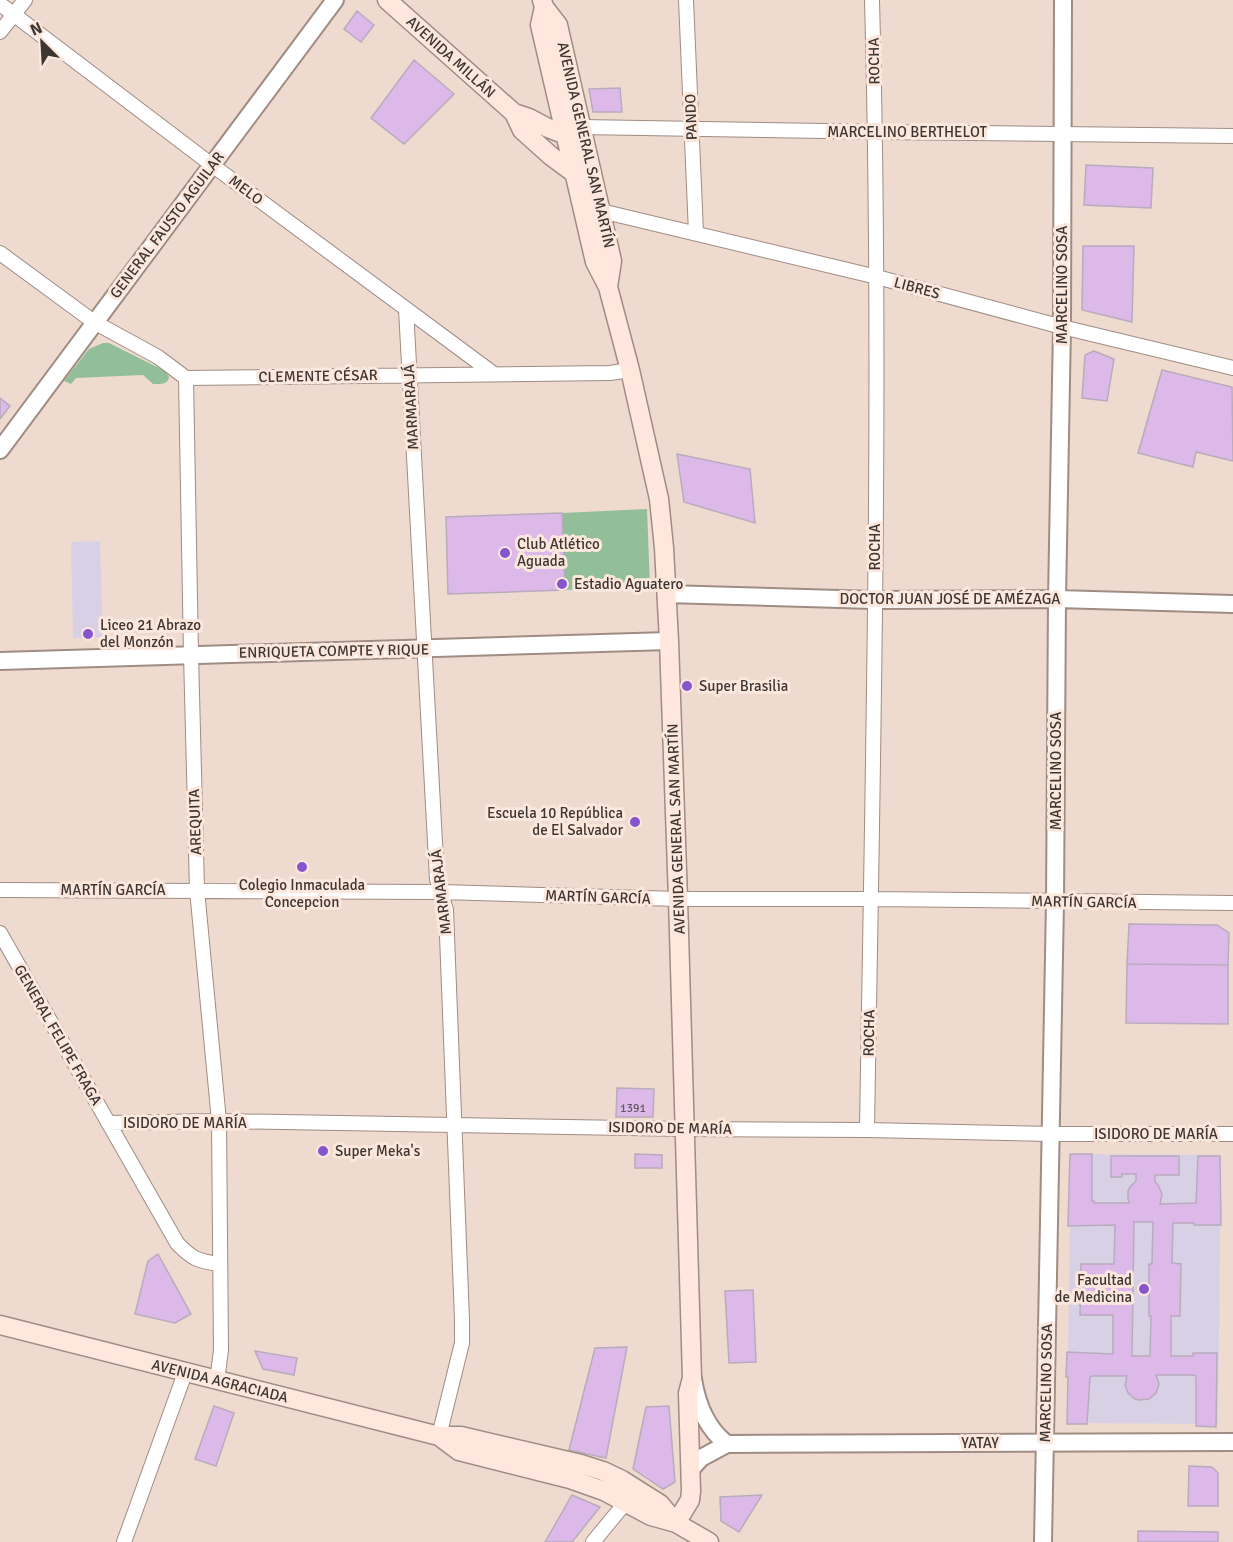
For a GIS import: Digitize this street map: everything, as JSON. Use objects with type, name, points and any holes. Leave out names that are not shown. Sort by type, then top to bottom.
[{"type":"main road","name":"AVENIDA MILLÁN","points":[[387,0],[514,113],[522,130],[574,173]]},
{"type":"main road","name":"AVENIDA GENERAL SAN MARTÍN","points":[[543,3],[540,25],[601,211],[612,261],[608,287]]},
{"type":"main road","name":"AVENIDA MILLÁN","points":[[514,113],[548,128],[577,135]]},
{"type":"main road","name":"AVENIDA GENERAL SAN MARTÍN","points":[[577,135],[574,173],[595,262],[608,287],[630,370],[659,499],[666,594],[686,1129],[692,1378],[688,1393],[692,1491],[690,1500],[676,1523]]},
{"type":"main road","name":"AVENIDA AGRACIADA","points":[[0,1326],[440,1436],[461,1436],[581,1464],[622,1480],[660,1504],[676,1523]]},
{"type":"main road","name":"AVENIDA AGRACIADA","points":[[440,1436],[459,1451],[570,1479],[604,1491],[651,1516],[676,1523],[709,1542]]},
{"type":"street","points":[[0,32],[25,0]]},
{"type":"street","name":"GENERAL FAUSTO AGUILAR","points":[[0,450],[335,0]]},
{"type":"street","name":"PANDO","points":[[686,0],[696,233]]},
{"type":"street","name":"ROCHA","points":[[867,1130],[877,277],[872,0]]},
{"type":"street","name":"MARCELINO SOSA","points":[[1043,1542],[1055,902],[1062,327],[1063,0]]},
{"type":"street","name":"MELO","points":[[0,4],[494,374]]},
{"type":"street","name":"MARCELINO BERTHELOT","points":[[577,135],[692,129],[1233,136]]},
{"type":"street","name":"LIBRES","points":[[601,211],[877,277],[1062,327],[1233,368]]},
{"type":"street","points":[[0,253],[94,322],[158,357],[186,378]]},
{"type":"street","name":"MARMARAJÁ","points":[[406,309],[437,879],[446,910],[462,1343],[440,1436]]},
{"type":"street","name":"CLEMENTE CÉSAR","points":[[186,378],[610,373],[630,370]]},
{"type":"street","name":"AREQUITA","points":[[186,378],[190,654],[197,890],[219,1121],[219,1264]]},
{"type":"street","name":"DOCTOR JUAN JOSÉ DE AMÉZAGA","points":[[666,594],[874,600],[1057,599],[1233,604]]},
{"type":"street","name":"ENRIQUETA COMPTE Y RIQUE","points":[[0,661],[669,641]]},
{"type":"street","name":"MARTÍN GARCÍA","points":[[0,890],[441,892],[678,899],[1233,903]]},
{"type":"street","name":"GENERAL FELIPE FRAGA","points":[[0,933],[177,1243],[187,1255],[201,1261],[219,1264]]},
{"type":"street","name":"ISIDORO DE MARÍA","points":[[108,1123],[219,1121],[1051,1134],[1233,1134]]},
{"type":"street","points":[[217,1380],[221,1350],[219,1264]]},
{"type":"street","points":[[123,1542],[185,1373]]},
{"type":"street","name":"AVENIDA GENERAL SAN MARTÍN","points":[[692,1378],[700,1407],[713,1432],[726,1444]]},
{"type":"street","name":"YATAY","points":[[692,1468],[701,1458],[726,1444],[1233,1442]]},
{"type":"street","points":[[593,1542],[626,1502]]},
{"type":"shaded area","points":[[100,541],[103,637],[73,638],[71,542]]},
{"type":"shaded area","name":"Facultad de Medicina","points":[[1071,1154],[1221,1155],[1218,1424],[1067,1423]]},
{"type":"green space","points":[[109,343],[165,371],[169,377],[168,380],[163,384],[153,384],[143,375],[76,378],[71,384],[64,381],[89,349]]},
{"type":"green space","name":"Club Atlético Aguada","points":[[647,509],[650,586],[565,590],[562,513]]},
{"type":"building","points":[[357,11],[374,25],[361,42],[344,29]]},
{"type":"building","points":[[414,60],[454,94],[404,144],[371,118]]},
{"type":"building","points":[[620,88],[622,112],[593,112],[589,89]]},
{"type":"building","points":[[1086,165],[1153,168],[1151,208],[1084,205]]},
{"type":"building","points":[[1083,246],[1134,246],[1132,322],[1082,310]]},
{"type":"building","points":[[1094,351],[1114,359],[1107,401],[1082,398],[1085,355]]},
{"type":"building","points":[[1162,370],[1232,387],[1233,461],[1196,452],[1193,467],[1138,453]]},
{"type":"building","points":[[0,398],[10,406],[0,419]]},
{"type":"building","points":[[677,454],[750,469],[755,523],[684,502]]},
{"type":"building","name":"Club Atlético Aguada","points":[[562,513],[565,590],[448,594],[446,517]]},
{"type":"building","points":[[1129,924],[1217,925],[1229,933],[1228,965],[1127,964]]},
{"type":"building","points":[[1127,964],[1228,965],[1228,1024],[1126,1023]]},
{"type":"building","points":[[617,1088],[654,1089],[653,1117],[616,1117]]},
{"type":"building","points":[[635,1154],[662,1155],[662,1168],[635,1168]]},
{"type":"building","points":[[1070,1154],[1092,1154],[1092,1201],[1094,1203],[1129,1203],[1128,1191],[1136,1181],[1136,1174],[1111,1177],[1111,1156],[1179,1156],[1179,1175],[1155,1175],[1155,1182],[1162,1194],[1160,1204],[1196,1203],[1198,1156],[1220,1156],[1221,1225],[1173,1223],[1172,1263],[1181,1264],[1180,1316],[1171,1316],[1171,1356],[1217,1353],[1216,1427],[1196,1426],[1196,1376],[1192,1375],[1156,1375],[1159,1384],[1156,1393],[1149,1399],[1140,1400],[1128,1393],[1125,1385],[1127,1376],[1092,1376],[1090,1377],[1087,1424],[1067,1424],[1067,1352],[1113,1354],[1113,1315],[1080,1315],[1081,1264],[1114,1264],[1115,1225],[1068,1226]],"holes":[[[1134,1222],[1153,1222],[1152,1264],[1149,1264],[1150,1356],[1132,1356]]]},
{"type":"building","points":[[158,1254],[191,1314],[175,1323],[135,1314],[148,1261]]},
{"type":"building","points":[[753,1290],[756,1362],[729,1363],[725,1291]]},
{"type":"building","points":[[627,1347],[606,1458],[569,1450],[595,1348]]},
{"type":"building","points":[[255,1351],[297,1358],[294,1375],[263,1369]]},
{"type":"building","points":[[214,1406],[234,1413],[216,1466],[195,1459]]},
{"type":"building","points":[[669,1406],[675,1482],[663,1489],[633,1469],[646,1407]]},
{"type":"building","points":[[1189,1466],[1212,1467],[1218,1473],[1218,1506],[1188,1506]]},
{"type":"building","points":[[572,1495],[600,1507],[572,1542],[545,1542]]},
{"type":"building","points":[[762,1495],[739,1532],[721,1521],[720,1497]]},
{"type":"building","points":[[1138,1531],[1218,1532],[1218,1542],[1138,1542]]},
{"type":"place","name":"Club Atlético Aguada","points":[[505,553]]},
{"type":"place","name":"Estadio Aguatero","points":[[562,584]]},
{"type":"place","name":"Liceo 21 Abrazo del Monzón","points":[[88,634]]},
{"type":"place","name":"Super Brasilia","points":[[687,686]]},
{"type":"place","name":"Escuela 10 República de El Salvador","points":[[635,822]]},
{"type":"place","name":"Colegio Inmaculada Concepcion","points":[[302,867]]},
{"type":"place","name":"Super Meka's","points":[[323,1151]]},
{"type":"place","name":"Facultad de Medicina","points":[[1144,1289]]}]
